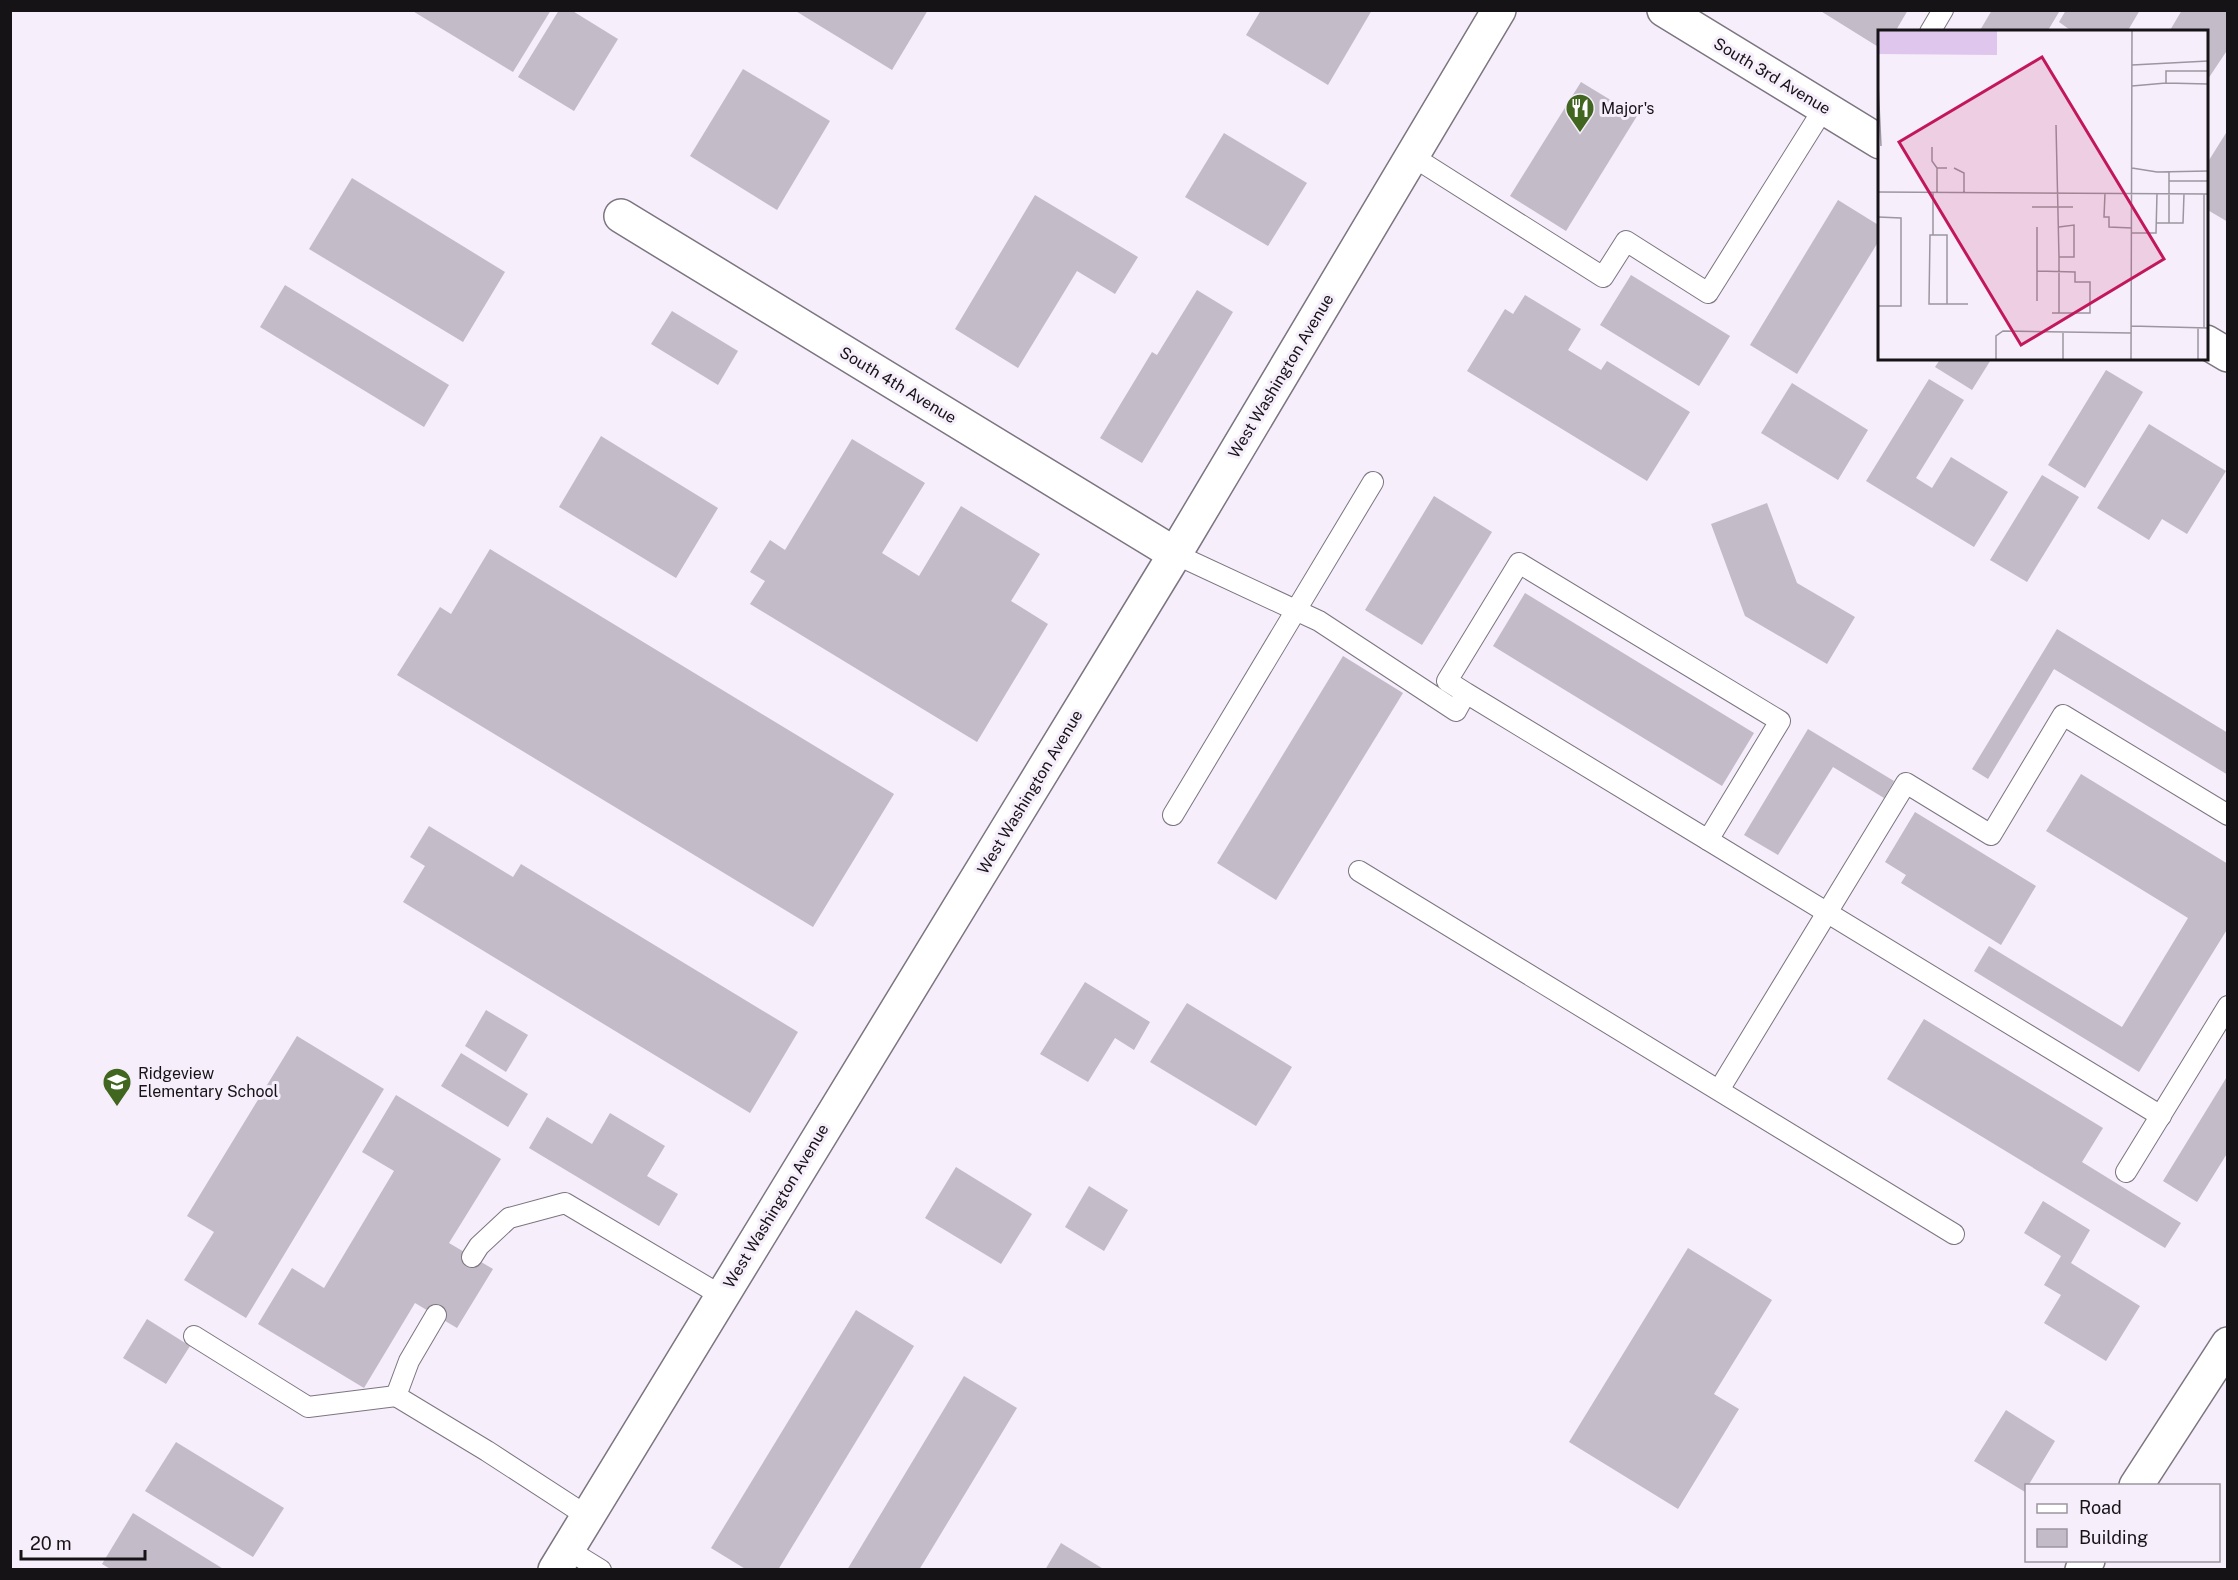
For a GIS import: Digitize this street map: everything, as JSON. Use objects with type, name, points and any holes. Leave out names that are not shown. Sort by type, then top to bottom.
[{"type":"main road","name":"West Washington Avenue","points":[[561,1559],[1174,554],[1499,10]]},
{"type":"main road","name":"South 3rd Avenue","points":[[1665,10],[1824,108],[1876,131]]},
{"type":"main road","name":"South 4th Avenue","points":[[621,216],[1174,554]]},
{"type":"main road","points":[[2208,343],[2228,355]]},
{"type":"main road","points":[[2137,1484],[2228,1344]]},
{"type":"lane","points":[[1931,30],[1943,10]]},
{"type":"lane","points":[[1412,156],[1603,277],[1626,241],[1708,293],[1824,108]]},
{"type":"lane","points":[[1173,815],[1373,482]]},
{"type":"lane","points":[[1174,554],[1319,621],[1456,711],[1466,693]]},
{"type":"lane","points":[[1708,840],[1780,721],[1519,563],[1447,681],[2161,1116]]},
{"type":"lane","points":[[1719,1090],[1906,783],[1991,834],[2063,715],[2228,815]]},
{"type":"lane","points":[[1359,871],[1954,1234]]},
{"type":"lane","points":[[2126,1172],[2228,1006]]},
{"type":"lane","points":[[472,1257],[479,1246],[509,1218],[565,1203],[722,1296]]},
{"type":"lane","points":[[396,1396],[409,1361],[436,1316]]},
{"type":"lane","points":[[194,1336],[308,1407],[396,1396],[488,1451],[587,1516]]},
{"type":"lane","points":[[561,1559],[601,1569]]},
{"type":"building","points":[[411,10],[551,10],[513,72]]},
{"type":"building","points":[[559,10],[571,10],[618,39],[574,111],[518,77]]},
{"type":"building","points":[[794,10],[928,10],[892,70]]},
{"type":"building","points":[[1261,10],[1372,10],[1328,85],[1246,35]]},
{"type":"building","points":[[1819,10],[1908,10],[1896,30],[1878,30],[1878,47]]},
{"type":"building","points":[[1992,10],[2057,10],[2059,12],[2048,30],[1980,30]]},
{"type":"building","points":[[2066,10],[2140,10],[2128,30],[2070,30],[2059,22]]},
{"type":"building","points":[[2182,10],[2228,10],[2228,49],[2208,79],[2208,30],[2170,30]]},
{"type":"building","points":[[743,69],[830,121],[777,210],[690,156]]},
{"type":"building","points":[[1581,82],[1637,116],[1566,231],[1510,196]]},
{"type":"building","points":[[1224,133],[1307,183],[1268,246],[1185,197]]},
{"type":"building","points":[[2226,133],[2228,134],[2228,222],[2208,210],[2208,162]]},
{"type":"building","points":[[352,178],[505,272],[463,342],[309,249]]},
{"type":"building","points":[[1035,195],[1138,257],[1115,294],[1077,271],[1018,368],[955,329]]},
{"type":"building","points":[[1838,200],[1878,225],[1878,242],[1797,374],[1750,345]]},
{"type":"building","points":[[1631,275],[1730,336],[1699,386],[1600,325]]},
{"type":"building","points":[[285,285],[449,385],[424,427],[260,327]]},
{"type":"building","points":[[1197,290],[1233,312],[1142,463],[1100,438],[1152,352],[1157,355]]},
{"type":"building","points":[[1525,295],[1581,329],[1568,350],[1601,370],[1607,361],[1690,412],[1647,481],[1467,371],[1505,309],[1513,314]]},
{"type":"building","points":[[672,311],[738,351],[718,385],[651,344]]},
{"type":"building","points":[[1940,360],[1991,360],[1972,390],[1935,367]]},
{"type":"building","points":[[2106,370],[2143,392],[2085,488],[2048,465]]},
{"type":"building","points":[[1929,379],[1964,400],[1916,478],[1932,488],[1951,457],[2008,492],[1974,547],[1866,481]]},
{"type":"building","points":[[1792,383],[1868,430],[1838,480],[1761,433]]},
{"type":"building","points":[[2149,424],[2226,471],[2187,534],[2162,519],[2149,540],[2097,508]]},
{"type":"building","points":[[601,436],[718,508],[676,578],[559,507]]},
{"type":"building","points":[[852,439],[925,483],[882,553],[919,576],[961,506],[1040,554],[1011,601],[1048,624],[977,742],[750,604],[765,581],[750,572],[770,540],[785,550]]},
{"type":"building","points":[[2042,475],[2079,497],[2027,582],[1990,560]]},
{"type":"building","points":[[1434,496],[1492,532],[1422,645],[1365,610]]},
{"type":"building","points":[[1767,503],[1797,583],[1855,617],[1827,664],[1745,616],[1711,524]]},
{"type":"building","points":[[490,549],[894,794],[813,927],[397,675],[440,607],[451,614]]},
{"type":"building","points":[[1525,593],[1754,733],[1722,786],[1493,646]]},
{"type":"building","points":[[2057,629],[2228,733],[2228,775],[2054,669],[1988,779],[1972,769]]},
{"type":"building","points":[[1343,656],[1403,693],[1276,900],[1217,863]]},
{"type":"building","points":[[1808,729],[1894,781],[1884,798],[1833,767],[1778,855],[1744,835]]},
{"type":"building","points":[[2081,774],[2228,864],[2228,928],[2139,1072],[1974,971],[1989,946],[2122,1027],[2188,918],[2046,831]]},
{"type":"building","points":[[1915,812],[2036,886],[2001,945],[1901,883],[1906,875],[1885,862]]},
{"type":"building","points":[[429,826],[513,877],[521,864],[798,1032],[750,1113],[403,902],[425,866],[410,857]]},
{"type":"building","points":[[1085,982],[1150,1022],[1134,1050],[1115,1038],[1088,1082],[1040,1054]]},
{"type":"building","points":[[1187,1003],[1292,1067],[1256,1126],[1150,1062]]},
{"type":"building","points":[[486,1010],[528,1035],[506,1072],[465,1046]]},
{"type":"building","points":[[1924,1019],[2103,1128],[2082,1162],[2181,1223],[2165,1248],[1887,1079]]},
{"type":"building","points":[[297,1036],[384,1089],[246,1318],[184,1280],[214,1232],[187,1216]]},
{"type":"building","points":[[461,1053],[528,1094],[508,1127],[441,1086]]},
{"type":"building","points":[[2228,1075],[2228,1152],[2197,1202],[2163,1181]]},
{"type":"building","points":[[396,1095],[501,1159],[449,1243],[493,1269],[457,1328],[415,1303],[364,1388],[258,1324],[292,1268],[324,1288],[394,1171],[362,1152]]},
{"type":"building","points":[[610,1113],[665,1146],[647,1176],[678,1194],[659,1226],[529,1148],[547,1117],[592,1144]]},
{"type":"building","points":[[956,1167],[1032,1214],[1001,1264],[925,1218]]},
{"type":"building","points":[[1089,1186],[1128,1210],[1104,1251],[1065,1227]]},
{"type":"building","points":[[2043,1201],[2090,1230],[2071,1263],[2140,1306],[2106,1361],[2044,1323],[2061,1295],[2044,1285],[2061,1256],[2024,1233]]},
{"type":"building","points":[[1688,1248],[1772,1300],[1714,1394],[1739,1409],[1678,1509],[1569,1442]]},
{"type":"building","points":[[856,1310],[914,1346],[778,1570],[747,1570],[711,1548]]},
{"type":"building","points":[[147,1319],[190,1346],[166,1384],[123,1358]]},
{"type":"building","points":[[964,1376],[1017,1408],[919,1570],[847,1570]]},
{"type":"building","points":[[2006,1410],[2055,1441],[2029,1484],[2025,1484],[2025,1492],[1974,1461]]},
{"type":"building","points":[[176,1442],[284,1508],[253,1557],[145,1491]]},
{"type":"building","points":[[133,1513],[225,1570],[112,1570],[102,1564]]},
{"type":"building","points":[[1061,1543],[1105,1570],[1045,1570]]},
{"type":"place","name":"Major's","points":[[1580,134]]},
{"type":"place","name":"Ridgeview Elementary School","points":[[117,1108]]}]
